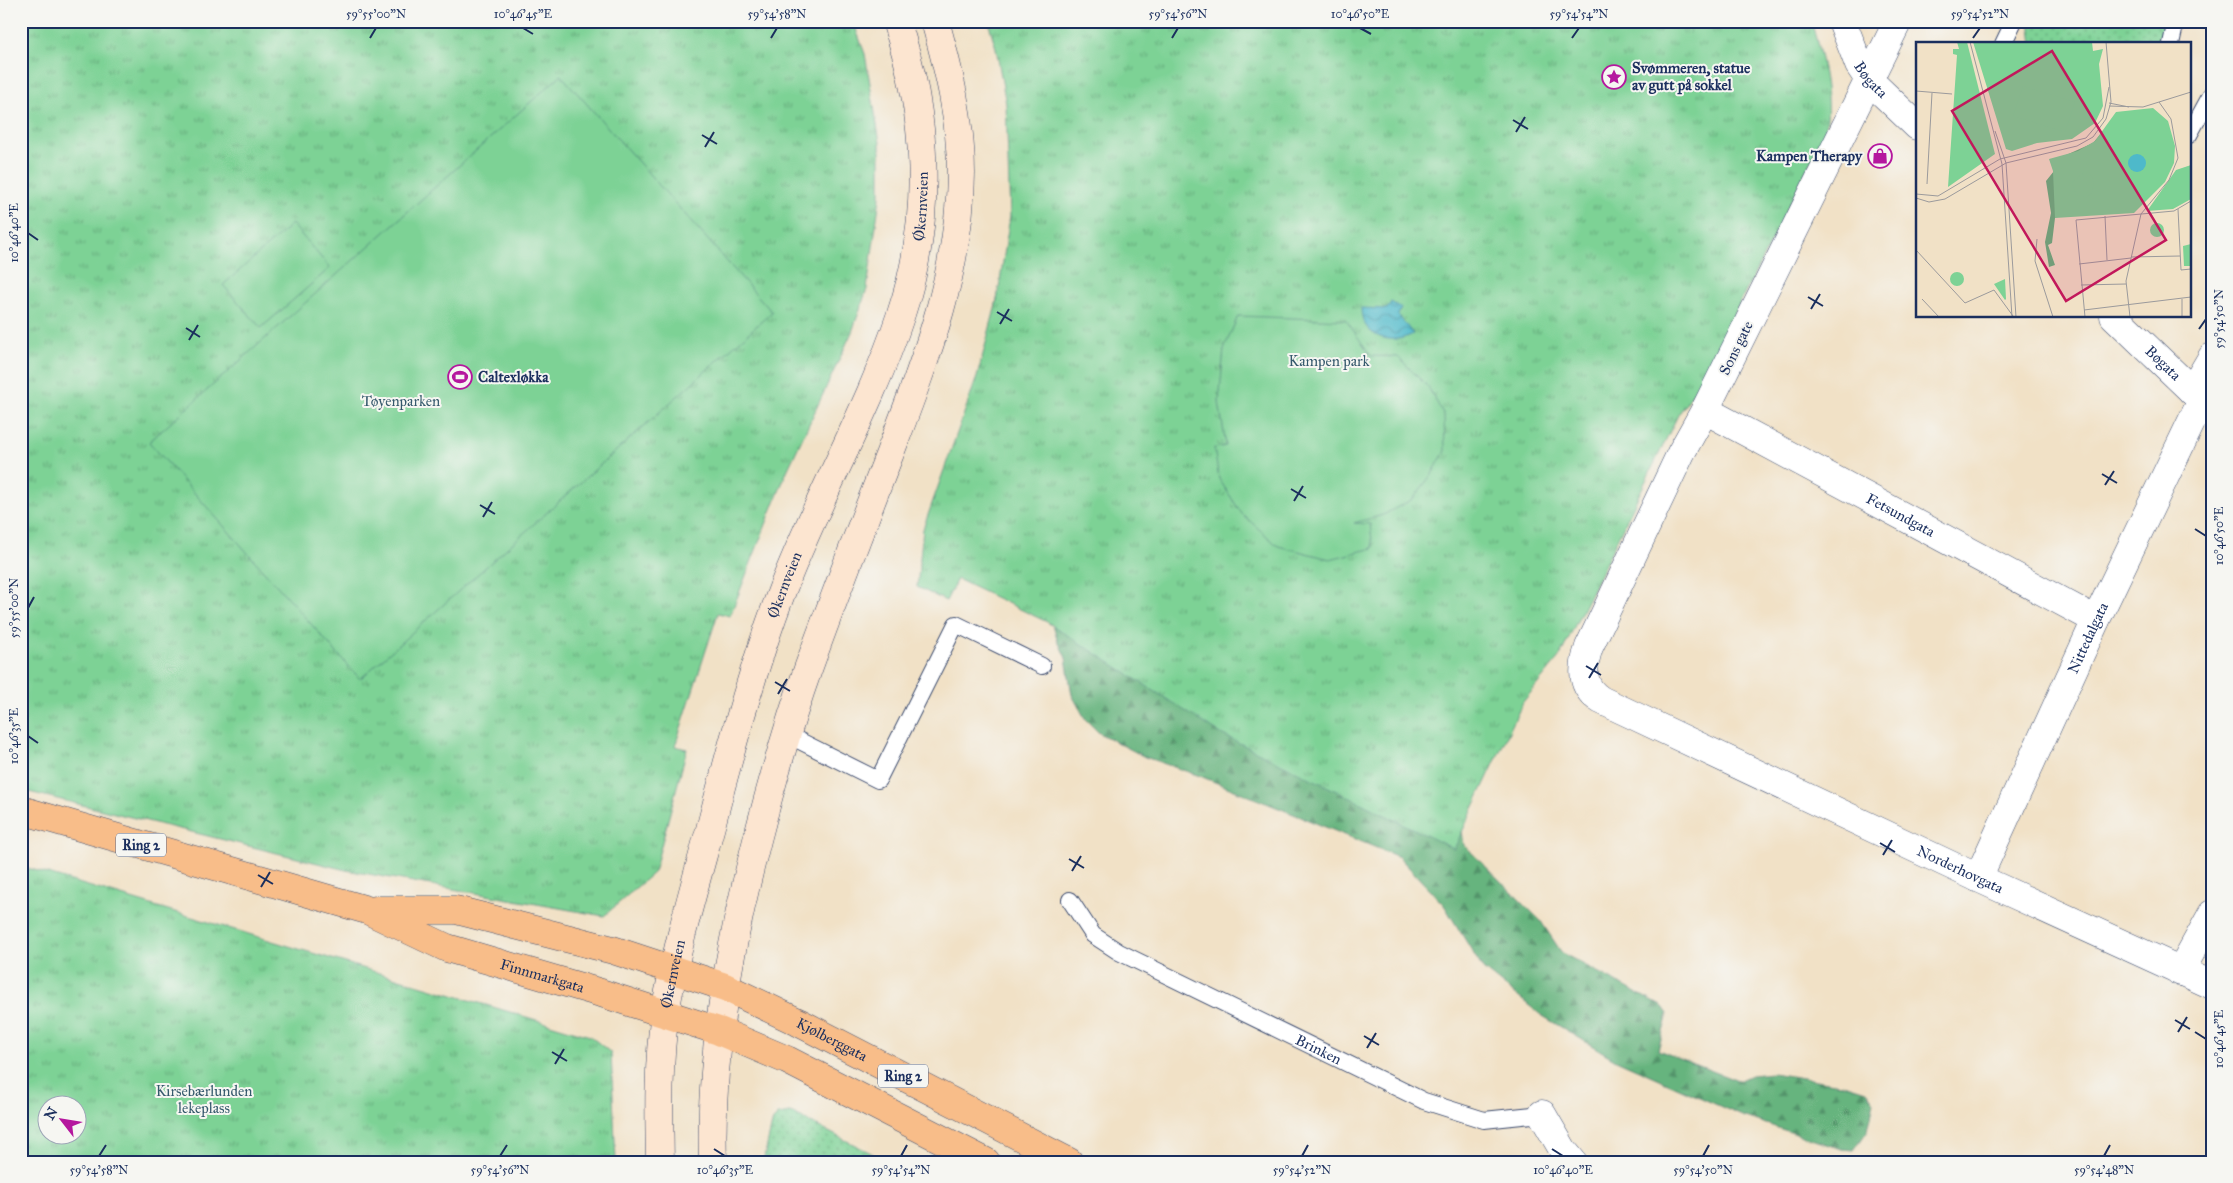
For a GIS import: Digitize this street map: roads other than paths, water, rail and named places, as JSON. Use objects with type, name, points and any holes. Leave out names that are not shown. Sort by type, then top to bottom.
[{"type":"main road","name":"Økernveien","points":[[660,1162],[660,1074],[665,1013],[724,774],[760,654],[783,588],[888,352],[911,278],[922,202],[922,134],[918,104],[896,21]]},
{"type":"main road","points":[[713,1162],[713,1087],[719,1031],[725,987],[753,855],[786,734],[807,670],[918,379],[948,285],[960,205],[961,170],[954,94],[935,21]]},
{"type":"main road","name":"Finnmarkgata","points":[[21,810],[367,910],[447,948],[719,1031]]},
{"type":"main road","name":"Finnmarkgata","points":[[367,910],[456,910],[613,950],[725,987]]},
{"type":"main road","name":"Kjølberggata","points":[[725,987],[798,1022],[1069,1162]]},
{"type":"main road","name":"Ring 2","points":[[719,1031],[787,1060],[986,1162]]},
{"type":"street","name":"Bøgata","points":[[1842,21],[1859,65],[1869,80],[1916,125]]},
{"type":"street","name":"Sons gate","points":[[1583,677],[1584,662],[1590,647],[1681,453],[1705,410],[1898,21]]},
{"type":"street","name":"Bøgata","points":[[2116,318],[2202,400]]},
{"type":"street","name":"Nittedalgata","points":[[1978,878],[2096,620],[2202,400],[2212,357]]},
{"type":"street","name":"Fetsundgata","points":[[1705,410],[2096,620]]},
{"type":"street","name":"Norderhovgata","points":[[1583,677],[1588,689],[1601,700],[2212,986]]},
{"type":"street","points":[[2180,972],[2212,914]]},
{"type":"street","name":"Brinken","points":[[1542,1114],[1563,1150],[1573,1162]]},
{"type":"lane","points":[[2004,42],[2014,21]]},
{"type":"lane","points":[[2171,42],[2176,21]]},
{"type":"lane","points":[[2190,133],[2212,93]]},
{"type":"lane","points":[[786,734],[878,780],[956,624],[1042,666]]},
{"type":"lane","name":"Brinken","points":[[1070,900],[1093,935],[1119,952],[1424,1101],[1484,1120],[1542,1114]]},
{"type":"water","points":[[1391,302],[1401,308],[1398,315],[1413,334],[1404,338],[1387,339],[1372,332],[1366,326],[1362,318],[1361,308],[1387,309]]},
{"type":"place","name":"Svømmeren, statue av gutt på sokkel","points":[[1614,77]]},
{"type":"place","name":"Kampen Therapy","points":[[1880,156]]},
{"type":"place","name":"Caltexløkka","points":[[460,377]]},
{"type":"park label","name":"Kampen park","points":[[1329,361]]},
{"type":"park label","name":"Tøyenparken","points":[[401,401]]},
{"type":"park label","name":"Kirsebærlunden lekeplass","points":[[204,1100]]}]
